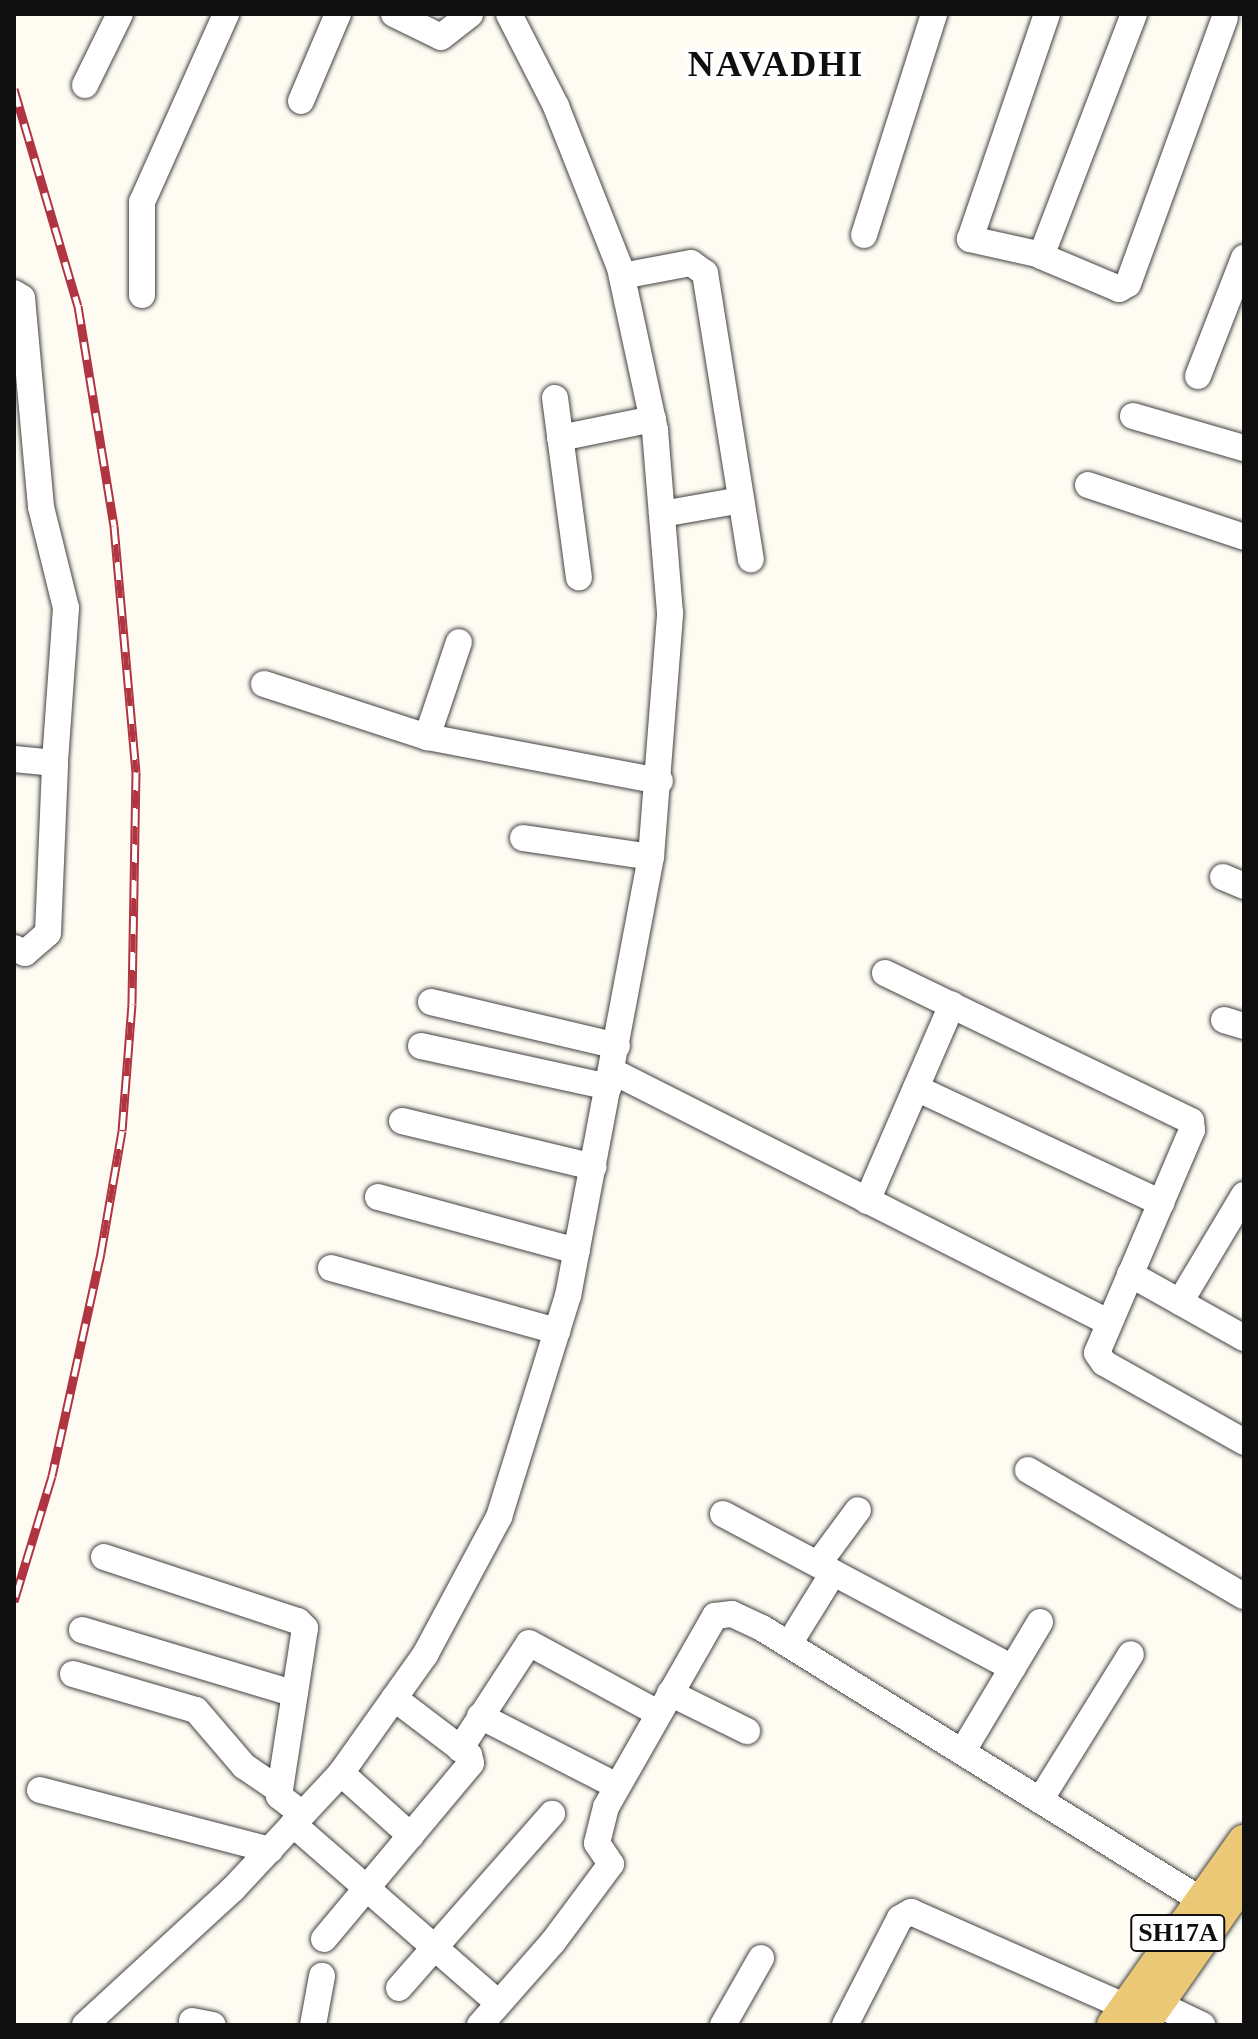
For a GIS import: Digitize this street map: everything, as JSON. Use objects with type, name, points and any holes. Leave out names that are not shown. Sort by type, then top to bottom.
[{"type":"main road","name":"SH17A","points":[[1135,2015],[1201,1900],[1244,1841]]},
{"type":"main road","name":"SH17A","points":[[1135,2015],[1244,1880]]},
{"type":"street","points":[[85,85],[120,14]]},
{"type":"street","points":[[142,295],[142,202],[226,14]]},
{"type":"street","points":[[301,101],[338,14]]},
{"type":"street","points":[[394,14],[441,37],[470,14]]},
{"type":"street","points":[[85,2025],[270,1850],[341,1773],[425,1655],[499,1517],[557,1331],[577,1251],[651,857],[660,781],[670,613],[653,419],[622,276],[556,106],[509,14]]},
{"type":"street","points":[[864,235],[934,14]]},
{"type":"street","points":[[1042,255],[970,239],[1047,14]]},
{"type":"street","points":[[1134,14],[1042,255],[1044,261],[1116,288],[1126,287],[1228,19]]},
{"type":"street","points":[[1198,376],[1244,258]]},
{"type":"street","points":[[622,276],[691,263],[702,267],[751,559]]},
{"type":"street","points":[[14,293],[22,298],[41,507],[66,608],[55,763],[48,933],[25,953],[14,948]]},
{"type":"street","points":[[555,398],[579,577]]},
{"type":"street","points":[[1133,416],[1244,448]]},
{"type":"street","points":[[560,438],[653,419]]},
{"type":"street","points":[[1088,485],[1244,537]]},
{"type":"street","points":[[662,514],[741,500]]},
{"type":"street","points":[[427,737],[459,642]]},
{"type":"street","points":[[264,684],[427,737],[660,781]]},
{"type":"street","points":[[14,759],[55,763]]},
{"type":"street","points":[[523,838],[651,857]]},
{"type":"street","points":[[885,973],[1189,1119],[1192,1130],[1097,1353],[1104,1363],[1244,1442]]},
{"type":"street","points":[[431,1002],[613,1068],[1108,1322]]},
{"type":"street","points":[[867,1201],[952,1005]]},
{"type":"street","points":[[421,1046],[613,1068]]},
{"type":"street","points":[[916,1088],[1161,1203]]},
{"type":"street","points":[[402,1121],[594,1167]]},
{"type":"street","points":[[378,1197],[577,1251]]},
{"type":"street","points":[[1180,1302],[1240,1209]]},
{"type":"street","points":[[331,1268],[557,1331]]},
{"type":"street","points":[[1130,1274],[1244,1338]]},
{"type":"street","points":[[1028,1470],[1244,1596]]},
{"type":"street","points":[[789,1644],[858,1510]]},
{"type":"street","points":[[723,1514],[1013,1668]]},
{"type":"street","points":[[104,1557],[298,1621],[305,1638],[279,1790],[282,1801],[367,1889],[498,2003]]},
{"type":"street","points":[[480,2025],[553,1942],[611,1864],[601,1854],[596,1832],[617,1786],[715,1616],[732,1614],[789,1644],[1042,1797],[1201,1900]]},
{"type":"street","points":[[964,1749],[1040,1622]]},
{"type":"street","points":[[82,1630],[295,1694]]},
{"type":"street","points":[[460,1749],[522,1649],[535,1643],[664,1703],[747,1731]]},
{"type":"street","points":[[1042,1797],[1131,1654]]},
{"type":"street","points":[[73,1674],[196,1710],[244,1766],[279,1790]]},
{"type":"street","points":[[324,1939],[469,1770],[469,1755],[394,1698]]},
{"type":"street","points":[[480,1716],[617,1786]]},
{"type":"street","points":[[341,1773],[411,1836]]},
{"type":"street","points":[[40,1790],[270,1850]]},
{"type":"street","points":[[399,1988],[552,1814]]},
{"type":"street","points":[[845,2025],[900,1918],[911,1912],[1135,2015],[1202,2025]]},
{"type":"street","points":[[723,2025],[761,1958]]},
{"type":"street","points":[[313,2025],[322,1976]]},
{"type":"railway","points":[[14,89],[78,306],[114,526],[136,772],[132,1004],[122,1131],[101,1253],[52,1476],[14,1601]]},
{"type":"district","name":"NAVADHI","points":[[776,65]]}]
